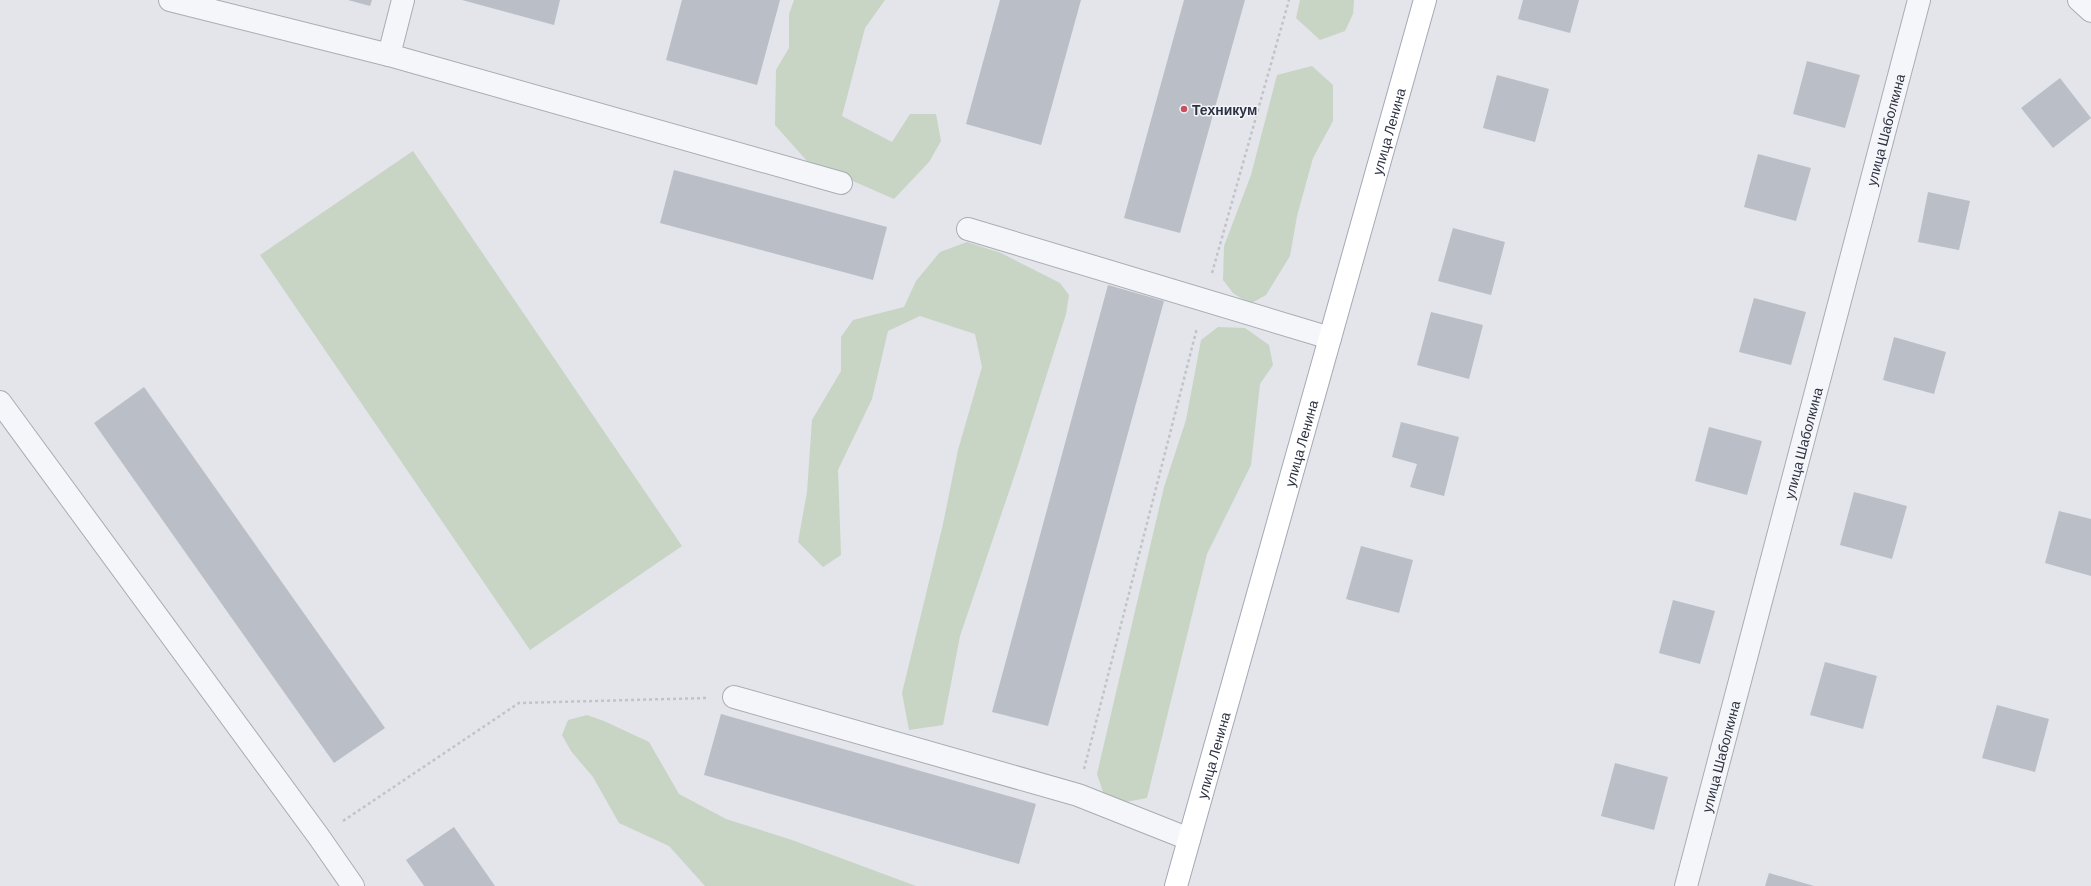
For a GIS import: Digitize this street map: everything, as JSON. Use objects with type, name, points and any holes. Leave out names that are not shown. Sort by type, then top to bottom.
[{"type":"main road","name":"улица Ленина","points":[[1176,886],[1425,0]]},
{"type":"lane","points":[[170,0],[389,55],[841,183]]},
{"type":"lane","points":[[389,55],[403,0]]},
{"type":"lane","name":"улица Шаболкина","points":[[1686,886],[1919,0]]},
{"type":"lane","points":[[2079,0],[2091,11]]},
{"type":"lane","points":[[968,229],[1330,338]]},
{"type":"lane","points":[[0,402],[319,837],[353,886]]},
{"type":"lane","points":[[734,697],[1078,795],[1189,839]]},
{"type":"path","points":[[1078,795],[1204,300],[1289,0]]},
{"type":"path","points":[[319,837],[519,703],[734,697]]},
{"type":"green space","points":[[794,0],[885,0],[865,28],[842,116],[892,142],[910,114],[936,114],[941,141],[929,162],[894,199],[807,161],[775,125],[776,70],[789,48],[789,14]]},
{"type":"green space","points":[[1300,0],[1354,0],[1353,14],[1345,31],[1320,40],[1296,18]]},
{"type":"green space","points":[[1312,66],[1333,85],[1333,121],[1313,158],[1297,216],[1290,256],[1266,295],[1250,304],[1233,293],[1223,280],[1224,246],[1251,175],[1277,75]]},
{"type":"green space","points":[[413,151],[682,546],[530,650],[260,255]]},
{"type":"green space","points":[[967,242],[1001,253],[1060,283],[1069,295],[1066,314],[1018,465],[960,636],[943,725],[909,730],[902,693],[943,524],[958,450],[982,367],[975,334],[920,316],[888,331],[872,399],[838,470],[841,555],[823,567],[798,542],[807,492],[812,420],[841,371],[841,337],[853,320],[904,307],[916,281],[940,252]]},
{"type":"green space","points":[[1218,327],[1245,328],[1269,345],[1273,365],[1260,384],[1251,465],[1207,554],[1147,798],[1120,803],[1103,792],[1097,774],[1164,487],[1186,420],[1201,340]]},
{"type":"green space","points":[[587,715],[604,721],[649,742],[679,794],[726,819],[792,840],[916,886],[705,886],[669,846],[619,823],[593,777],[571,751],[562,735],[568,720]]},
{"type":"building","points":[[348,0],[372,0],[370,6]]},
{"type":"building","points":[[462,0],[560,0],[554,25]]},
{"type":"building","points":[[682,0],[780,0],[757,85],[666,60]]},
{"type":"building","points":[[1000,0],[1081,0],[1041,145],[966,124]]},
{"type":"building","name":"Техникум","points":[[1184,0],[1245,0],[1180,233],[1124,218]]},
{"type":"building","points":[[1523,0],[1579,0],[1570,33],[1518,19]]},
{"type":"building","points":[[1807,61],[1860,75],[1845,128],[1793,114]]},
{"type":"building","points":[[1497,75],[1549,89],[1535,142],[1483,128]]},
{"type":"building","points":[[2060,78],[2091,118],[2053,148],[2021,108]]},
{"type":"building","points":[[1758,154],[1811,168],[1796,221],[1744,207]]},
{"type":"building","points":[[674,170],[887,227],[873,280],[660,223]]},
{"type":"building","points":[[1928,192],[1970,201],[1959,250],[1918,242]]},
{"type":"building","points":[[1453,228],[1505,242],[1491,295],[1438,281]]},
{"type":"building","points":[[1108,285],[1164,301],[1048,726],[992,712]]},
{"type":"building","points":[[1754,298],[1806,312],[1791,365],[1739,352]]},
{"type":"building","points":[[1431,312],[1483,325],[1469,379],[1417,365]]},
{"type":"building","points":[[1894,337],[1946,352],[1934,394],[1883,380]]},
{"type":"building","points":[[144,387],[385,728],[334,763],[94,423]]},
{"type":"building","points":[[1401,422],[1459,437],[1444,496],[1410,487],[1417,464],[1392,457]]},
{"type":"building","points":[[1709,427],[1762,441],[1747,495],[1695,481]]},
{"type":"building","points":[[1854,492],[1907,506],[1892,559],[1840,545]]},
{"type":"building","points":[[2059,511],[2091,519],[2091,576],[2045,563]]},
{"type":"building","points":[[1361,546],[1413,560],[1399,613],[1346,599]]},
{"type":"building","points":[[1673,600],[1715,611],[1700,664],[1659,653]]},
{"type":"building","points":[[1825,662],[1877,676],[1863,729],[1810,715]]},
{"type":"building","points":[[1997,705],[2049,719],[2035,772],[1982,758]]},
{"type":"building","points":[[721,714],[1036,804],[1019,864],[704,775]]},
{"type":"building","points":[[1615,763],[1668,777],[1654,830],[1601,816]]},
{"type":"building","points":[[454,827],[495,886],[424,886],[406,860]]},
{"type":"building","points":[[1769,873],[1814,886],[1765,886]]},
{"type":"place","name":"Техникум","points":[[1184,109]]}]
